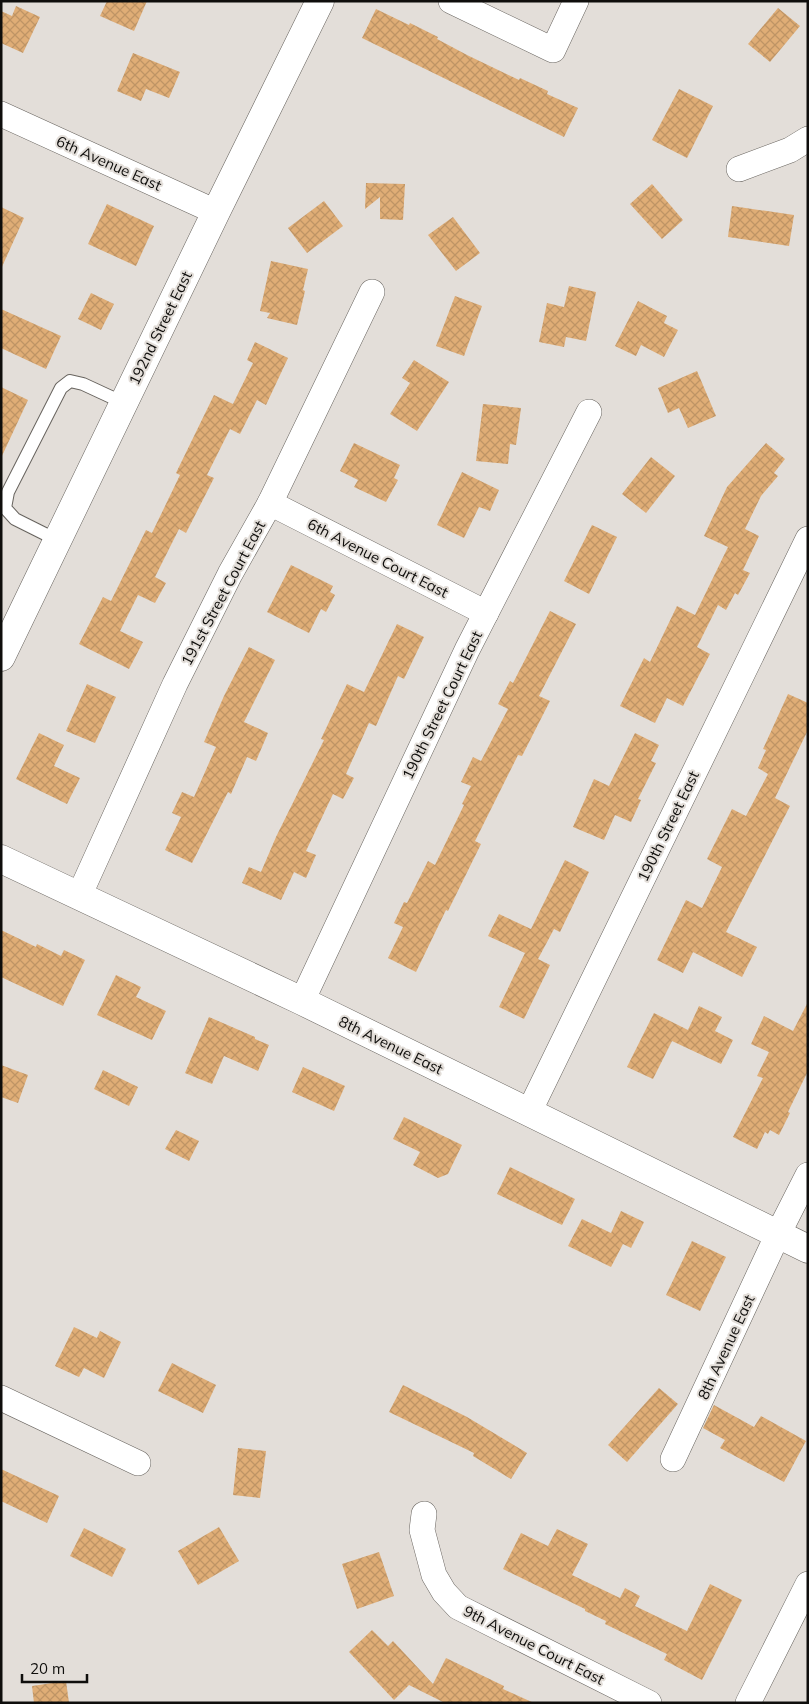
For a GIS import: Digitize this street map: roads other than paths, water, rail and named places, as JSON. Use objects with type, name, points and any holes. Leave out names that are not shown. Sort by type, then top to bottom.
[{"type":"street","name":"192nd Street East","points":[[1,656],[320,1]]},
{"type":"street","points":[[451,1],[553,50],[576,1]]},
{"type":"street","name":"6th Avenue East","points":[[1,114],[216,212]]},
{"type":"street","points":[[739,169],[790,150],[808,139]]},
{"type":"street","name":"191st Street Court East","points":[[79,896],[175,684],[230,574],[270,503],[372,292]]},
{"type":"street","name":"190th Street Court East","points":[[302,1001],[466,650],[589,412]]},
{"type":"street","name":"6th Avenue Court East","points":[[270,503],[486,613]]},
{"type":"street","name":"190th Street East","points":[[529,1112],[808,539]]},
{"type":"street","name":"8th Avenue East","points":[[1,859],[302,1001],[808,1249]]},
{"type":"street","points":[[778,1234],[808,1175]]},
{"type":"street","name":"8th Avenue East","points":[[673,1460],[778,1234]]},
{"type":"street","points":[[1,1398],[138,1463]]},
{"type":"street","name":"9th Avenue Court East","points":[[424,1514],[422,1530],[434,1575],[444,1592],[458,1607],[649,1703]]},
{"type":"street","points":[[748,1703],[808,1584]]},
{"type":"lane","points":[[57,540],[15,519],[5,508],[8,492],[61,388],[70,381],[83,384],[124,403]]}]
